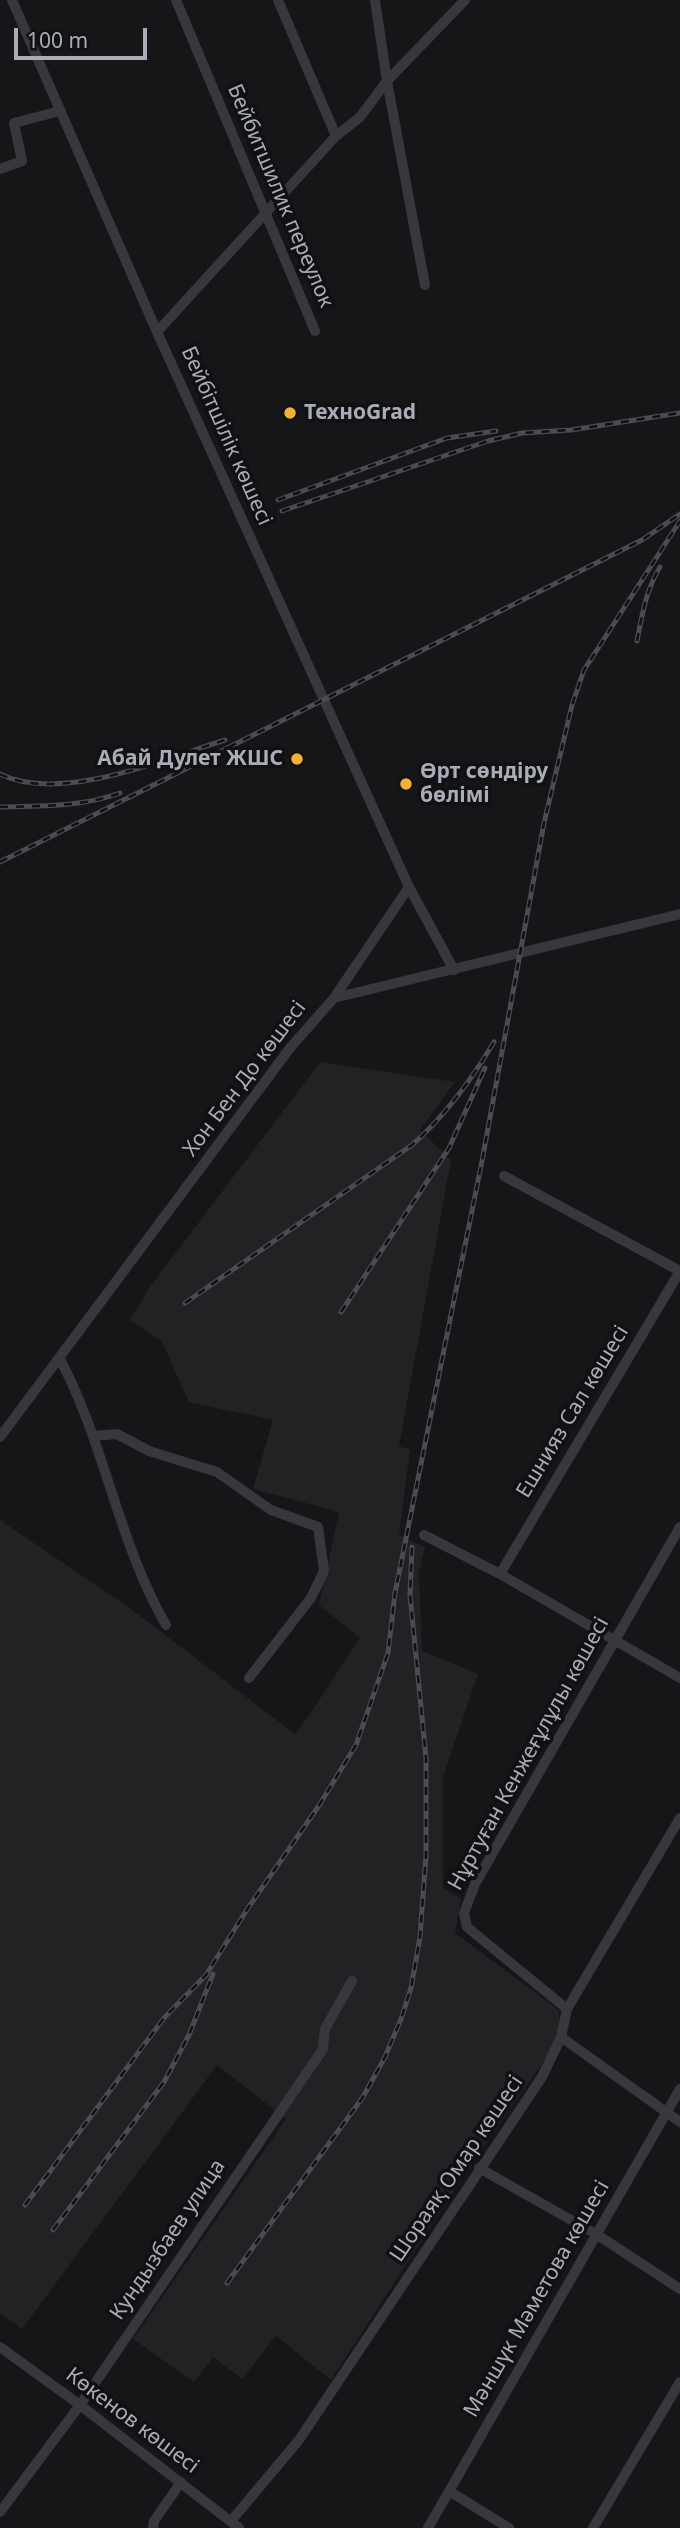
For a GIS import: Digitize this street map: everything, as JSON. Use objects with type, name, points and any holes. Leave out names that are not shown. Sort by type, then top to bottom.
[{"type":"street","name":"Бейбітшілік көшесі","points":[[12,0],[157,332],[409,887],[454,970]]},
{"type":"street","name":"Бейбитшилик переулок","points":[[176,0],[315,331]]},
{"type":"street","points":[[278,0],[336,136]]},
{"type":"street","points":[[375,0],[387,81],[425,285]]},
{"type":"street","points":[[157,332],[336,136],[360,117],[387,81],[465,0]]},
{"type":"street","points":[[0,169],[22,160],[14,123],[60,111]]},
{"type":"street","points":[[334,998],[409,887]]},
{"type":"street","name":"Хон Бен До көшесі","points":[[0,1437],[290,1048],[334,998],[680,914]]},
{"type":"street","points":[[504,1176],[680,1271]]},
{"type":"street","name":"Ешнияз Сал көшесі","points":[[500,1574],[680,1271]]},
{"type":"street","points":[[60,1359],[93,1436],[150,1598],[166,1625]]},
{"type":"street","points":[[93,1436],[117,1433],[149,1451],[217,1472],[271,1510],[318,1527],[324,1570],[311,1598],[249,1678]]},
{"type":"street","name":"Нұртуған Кенжеғұлұлы көшесі","points":[[567,2009],[467,1927],[464,1913],[475,1884],[680,1527]]},
{"type":"street","points":[[424,1535],[500,1574],[680,1678]]},
{"type":"street","name":"Шораяқ Омар көшесі","points":[[235,2525],[299,2440],[542,2077],[561,2037],[567,2009],[680,1818]]},
{"type":"street","name":"Кундызбаев улица","points":[[0,2512],[80,2405],[323,2049],[325,2029],[352,1981]]},
{"type":"street","points":[[561,2037],[680,2122]]},
{"type":"street","name":"Мәншүк Мәметова көшесі","points":[[428,2528],[680,2089]]},
{"type":"street","points":[[479,2168],[596,2234],[680,2289]]},
{"type":"street","name":"Көкенов көшесі","points":[[0,2347],[235,2525]]},
{"type":"street","points":[[593,2528],[680,2382]]},
{"type":"street","points":[[153,2528],[154,2521],[181,2482]]},
{"type":"street","points":[[449,2491],[509,2528]]},
{"type":"shaded area","points":[[320,1062],[455,1082],[420,1130],[451,1160],[399,1446],[410,1450],[399,1535],[425,1547],[419,1572],[422,1651],[478,1674],[443,1777],[443,1888],[461,1899],[455,1933],[559,2010],[561,2037],[472,2163],[331,2380],[276,2336],[242,2379],[213,2357],[194,2382],[133,2339],[286,2119],[217,2065],[22,2329],[0,2313],[0,1520],[127,1606],[295,1734],[310,1714],[360,1638],[319,1605],[339,1512],[253,1489],[273,1420],[189,1402],[162,1342],[130,1320],[150,1287]]},
{"type":"railway","points":[[282,511],[488,441],[522,433],[571,430],[680,413]]},
{"type":"railway","points":[[278,500],[447,438],[496,431]]},
{"type":"railway","points":[[0,862],[642,540],[680,514]]},
{"type":"railway","points":[[25,2205],[164,2018],[206,1975],[356,1745],[388,1653],[395,1593],[482,1161],[544,823],[572,705],[584,670],[680,521]]},
{"type":"railway","points":[[637,641],[648,594],[660,567]]},
{"type":"railway","points":[[0,774],[24,782],[52,784],[81,781],[143,767],[225,740]]},
{"type":"railway","points":[[0,807],[76,803],[120,793]]},
{"type":"railway","points":[[185,1303],[412,1145],[457,1097],[494,1042]]},
{"type":"railway","points":[[341,1312],[449,1148],[485,1068]]},
{"type":"railway","points":[[227,2283],[363,2097],[385,2057],[411,1988],[420,1937],[426,1855],[426,1758],[410,1595],[412,1547]]},
{"type":"railway","points":[[53,2230],[164,2082],[189,2035],[213,1974]]},
{"type":"place","name":"ТехноGrad","points":[[290,413]]},
{"type":"place","name":"Абай Дулет ЖШС","points":[[297,759]]},
{"type":"place","name":"Өрт сөндіру бөлімі","points":[[406,784]]}]
